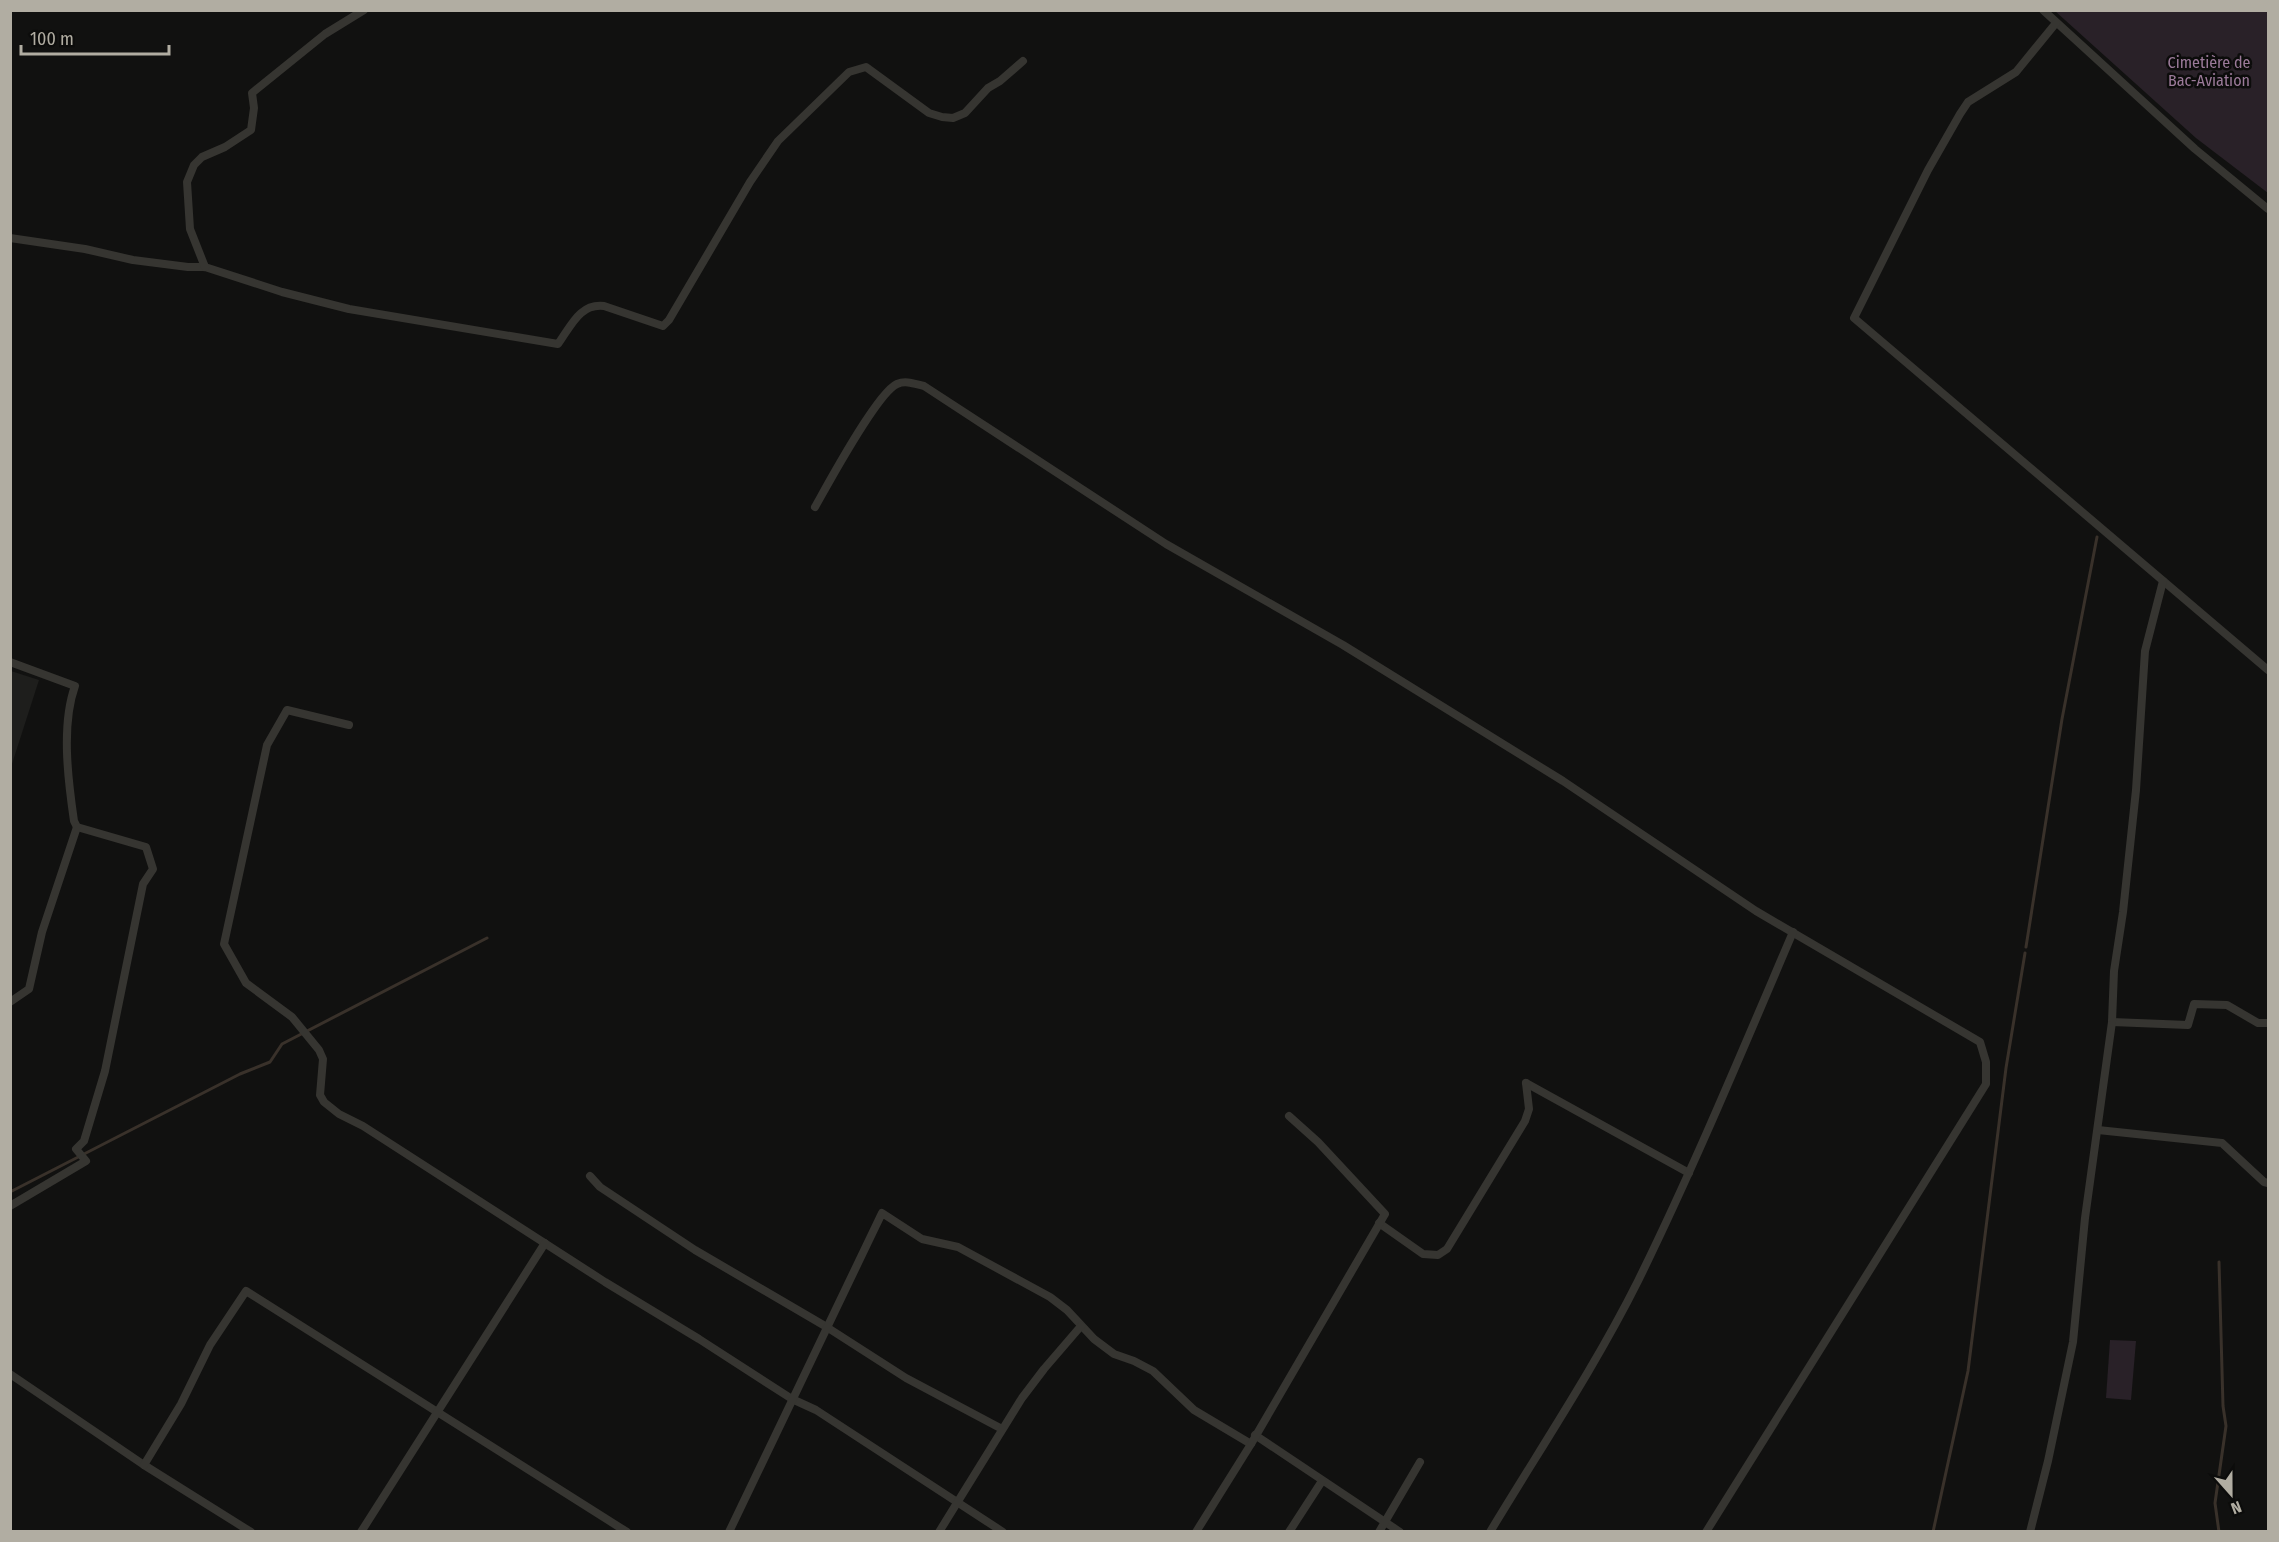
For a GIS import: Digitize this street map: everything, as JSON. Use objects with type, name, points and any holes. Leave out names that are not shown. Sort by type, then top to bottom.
[{"type":"street","points":[[205,267],[190,229],[187,182],[194,165],[201,157],[225,147],[251,130],[254,108],[252,93],[325,34],[364,10]]},
{"type":"street","points":[[2043,10],[2195,149],[2268,209]]},
{"type":"street","points":[[2056,23],[2016,72],[1968,102],[1928,170],[1854,318],[2268,670]]},
{"type":"street","points":[[10,238],[85,249],[133,260],[205,267],[282,292],[349,309],[558,344],[583,309],[595,305],[663,326],[669,320],[750,182],[778,141],[849,72],[866,67],[929,113],[953,118],[965,113],[988,88],[1023,61]]},
{"type":"street","points":[[815,507],[855,438],[889,391],[901,383],[912,382],[924,386],[1166,544],[1424,694],[1563,782],[1756,911],[1980,1042],[1986,1062],[1986,1084],[1706,1532]]},
{"type":"street","points":[[2030,1532],[2048,1461],[2073,1341],[2085,1218],[2112,1022],[2114,971],[2123,912],[2136,790],[2145,651],[2163,581]]},
{"type":"street","points":[[10,662],[75,686],[69,704],[68,766],[74,821],[77,827],[42,932],[28,988],[10,1002]]},
{"type":"street","points":[[349,725],[287,710],[267,746],[224,944],[246,983],[278,1006],[308,1035],[323,1059],[320,1095],[329,1107],[363,1126],[792,1399],[816,1410],[1003,1532]]},
{"type":"street","points":[[10,1206],[86,1161],[76,1149],[84,1141],[105,1071],[143,884],[153,869],[146,848],[77,827]]},
{"type":"street","points":[[1490,1532],[1614,1326],[1689,1173],[1793,932]]},
{"type":"street","points":[[2112,1022],[2188,1025],[2194,1004],[2227,1005],[2258,1023],[2268,1023]]},
{"type":"street","points":[[1379,1223],[1423,1254],[1438,1255],[1447,1249],[1525,1121],[1529,1109],[1526,1083],[1689,1173]]},
{"type":"street","points":[[1196,1532],[1251,1444],[1385,1214],[1318,1142],[1289,1116]]},
{"type":"street","points":[[2098,1130],[2222,1143],[2268,1184]]},
{"type":"street","points":[[590,1176],[600,1186],[695,1250],[828,1327],[906,1378],[1002,1429]]},
{"type":"street","points":[[729,1532],[882,1213],[922,1239],[958,1247],[1050,1297],[1067,1310],[1094,1340],[1114,1354],[1153,1371],[1194,1410],[1251,1444]]},
{"type":"street","points":[[361,1532],[545,1243]]},
{"type":"street","points":[[144,1464],[181,1404],[210,1345],[246,1291],[627,1532]]},
{"type":"street","points":[[939,1532],[982,1466],[1002,1429],[1044,1369],[1081,1326]]},
{"type":"street","points":[[10,1374],[251,1532]]},
{"type":"street","points":[[1255,1435],[1400,1532]]},
{"type":"street","points":[[1379,1532],[1420,1462]]},
{"type":"street","points":[[1289,1532],[1322,1481]]},
{"type":"shaded area","points":[[10,671],[39,680],[11,767]]},
{"type":"green space","name":"Cimetière de Bac-Aviation","points":[[2055,11],[2268,11],[2268,193],[2196,138]]},
{"type":"green space","points":[[2110,1340],[2136,1341],[2131,1400],[2106,1398]]},
{"type":"waterway","points":[[2026,947],[2062,719],[2097,537]]},
{"type":"waterway","points":[[10,1192],[240,1074],[270,1062],[282,1044],[487,938]]},
{"type":"waterway","points":[[1933,1532],[1968,1371],[2006,1068],[2025,953]]},
{"type":"waterway","points":[[2219,1262],[2223,1406],[2226,1426],[2215,1503],[2219,1532]]}]
